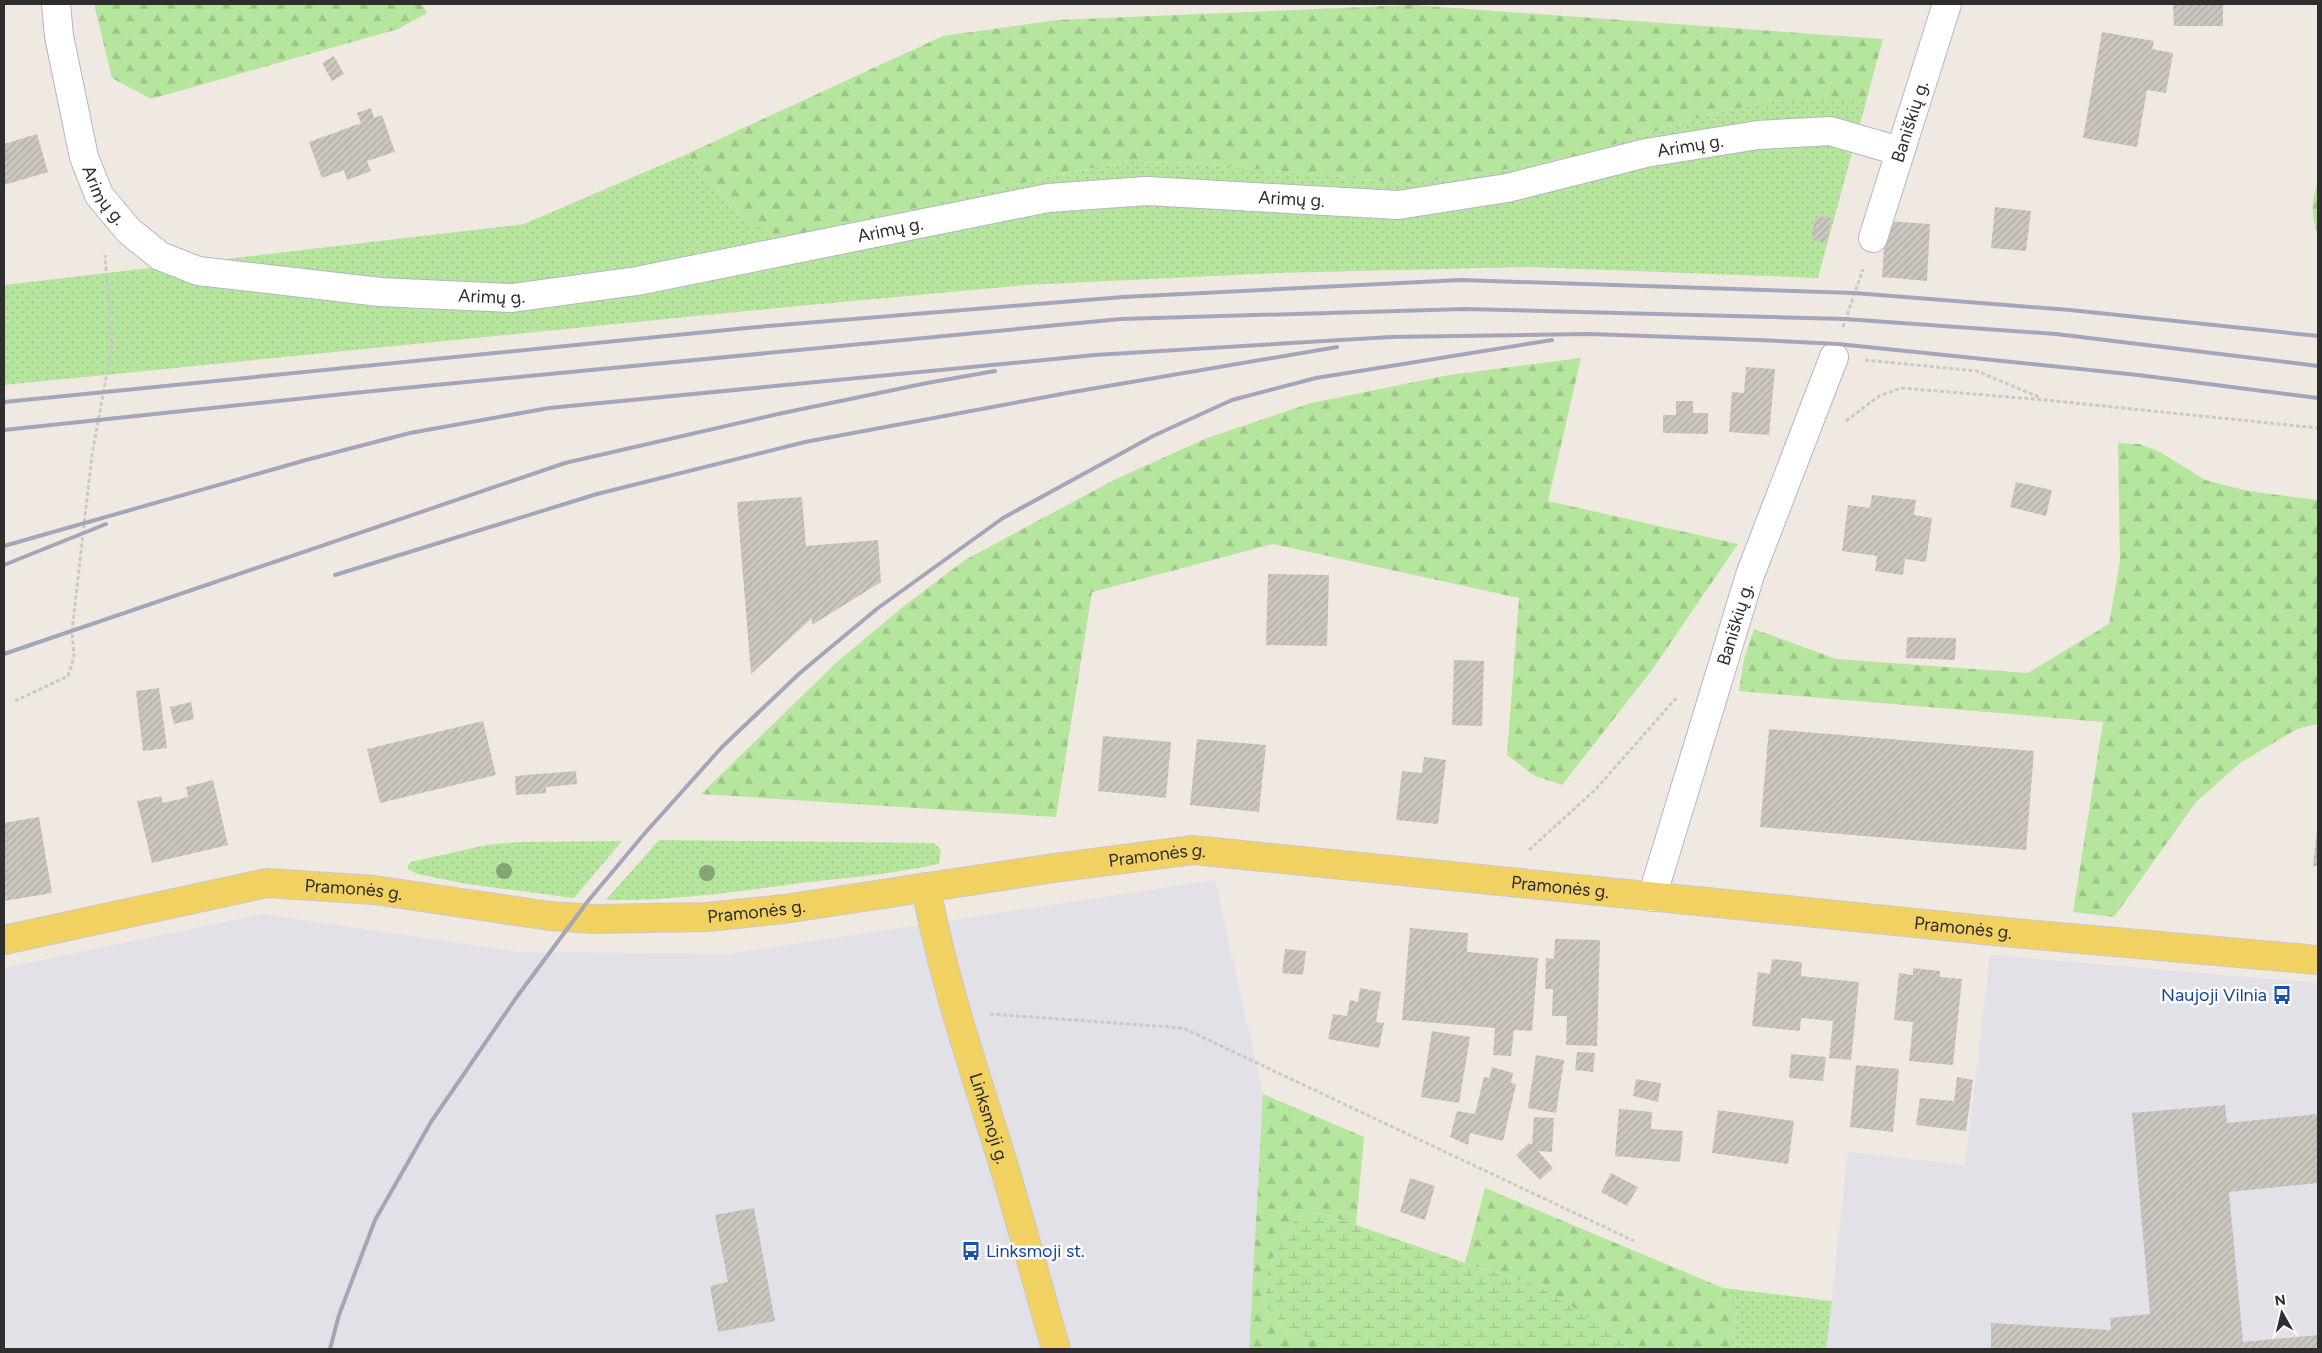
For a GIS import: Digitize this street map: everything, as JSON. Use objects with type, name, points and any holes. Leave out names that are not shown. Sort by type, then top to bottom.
[{"type":"main road","name":"Pramonės g.","points":[[4,940],[267,883],[374,890],[550,916],[594,919],[707,917],[784,909],[926,886],[1193,850],[2014,933],[2318,960]]},
{"type":"main road","name":"Linksmoji g.","points":[[926,886],[958,1021],[1003,1163],[1056,1349]]},
{"type":"street","name":"Arimų g.","points":[[56,4],[59,36],[84,157],[99,195],[129,231],[160,256],[198,271],[380,292],[512,298],[627,283],[1048,198],[1147,191],[1398,205],[1507,188],[1646,153],[1758,135],[1830,130],[1899,151]]},
{"type":"street","name":"Baniškių g.","points":[[1874,238],[1899,151],[1947,4]]},
{"type":"street","name":"Baniškių g.","points":[[1652,897],[1750,576],[1834,357]]},
{"type":"path","points":[[1874,238],[1834,357],[1977,371],[2045,400]]},
{"type":"path","points":[[15,701],[68,676],[74,657],[72,631],[91,465],[112,345],[104,251]]},
{"type":"path","points":[[1841,425],[1878,396],[1901,388],[2045,400],[2318,428]]},
{"type":"path","points":[[1494,881],[1595,790],[1680,694]]},
{"type":"path","points":[[958,1021],[989,1014],[1183,1028],[1634,1241]]},
{"type":"shaded area","points":[[1215,880],[1263,1094],[1249,1349],[4,1349],[4,968],[262,914],[520,952],[728,954]]},
{"type":"shaded area","points":[[1990,955],[2318,983],[2318,1349],[1826,1349],[1848,1152],[1965,1165]]},
{"type":"green space","points":[[94,4],[422,4],[427,13],[398,29],[151,99],[112,78]]},
{"type":"green space","points":[[1413,5],[1883,39],[1867,98],[1773,101],[1710,114],[1577,156],[1458,178],[1401,183],[1192,163],[1129,162],[1070,172],[813,232],[770,234],[743,219],[687,154],[943,36],[1057,20]]},
{"type":"green space","points":[[1867,98],[1818,278],[1527,267],[1276,273],[1025,285],[4,385],[4,285],[524,224],[687,154],[743,219],[813,232],[1070,172],[1129,162],[1192,163],[1401,183],[1458,178],[1577,156],[1710,114],[1773,101]]},
{"type":"green space","points":[[2318,181],[2318,234],[2315,227],[2313,207]]},
{"type":"green space","points":[[1581,358],[1548,501],[1738,544],[1652,670],[1562,785],[1535,776],[1507,755],[1519,598],[1273,544],[1092,592],[1056,817],[701,794],[837,662],[904,606],[965,560],[1114,480],[1207,438],[1311,403],[1449,375]]},
{"type":"green space","points":[[2118,443],[2140,444],[2160,452],[2205,480],[2248,491],[2318,500],[2318,724],[2297,729],[2240,763],[2196,802],[2114,917],[2073,912],[2103,722],[1739,691],[1744,659],[1754,629],[1836,659],[2028,673],[2109,624],[2120,561]]},
{"type":"green space","points":[[659,840],[934,843],[941,850],[939,864],[887,873],[703,895],[655,899],[606,900]]},
{"type":"green space","points":[[622,841],[574,898],[467,884],[417,874],[408,869],[408,865],[411,862],[486,845],[518,842]]},
{"type":"green space","points":[[1263,1094],[1364,1137],[1356,1225],[1319,1212],[1297,1216],[1269,1265],[1264,1304],[1290,1333],[1327,1342],[1334,1349],[1249,1349]]},
{"type":"green space","points":[[1485,1188],[1723,1288],[1738,1312],[1729,1349],[1629,1349],[1609,1330],[1539,1286],[1465,1263]]},
{"type":"green space","points":[[1319,1212],[1465,1263],[1539,1286],[1609,1330],[1629,1349],[1334,1349],[1327,1342],[1290,1333],[1264,1304],[1269,1265],[1297,1216]]},
{"type":"green space","points":[[1723,1288],[1832,1301],[1826,1349],[1729,1349],[1738,1312]]},
{"type":"building","points":[[2173,4],[2223,4],[2223,26],[2174,26]]},
{"type":"building","points":[[2102,32],[2154,41],[2152,49],[2173,53],[2166,93],[2147,90],[2137,147],[2083,138]]},
{"type":"building","points":[[334,56],[344,74],[332,81],[322,63]]},
{"type":"building","points":[[371,108],[374,118],[382,115],[395,152],[367,161],[371,171],[347,180],[344,170],[322,178],[309,142],[361,123],[357,113]]},
{"type":"building","points":[[37,134],[48,172],[4,185],[4,144]]},
{"type":"building","points":[[1995,207],[2031,211],[2026,251],[1991,248]]},
{"type":"building","points":[[1816,216],[1832,218],[1827,243],[1811,240]]},
{"type":"building","points":[[1886,221],[1930,224],[1927,281],[1882,277]]},
{"type":"building","points":[[1746,367],[1775,369],[1769,435],[1729,432],[1732,392],[1744,393]]},
{"type":"building","points":[[1676,401],[1693,401],[1693,413],[1708,413],[1708,434],[1663,433],[1663,415],[1676,415]]},
{"type":"building","points":[[2016,482],[2052,490],[2046,516],[2010,507]]},
{"type":"building","points":[[1872,495],[1916,500],[1914,515],[1932,518],[1926,562],[1905,559],[1903,575],[1875,571],[1877,556],[1842,551],[1848,505],[1870,508]]},
{"type":"building","points":[[802,497],[806,546],[878,540],[881,582],[812,625],[812,618],[751,674],[737,502]]},
{"type":"building","points":[[1268,574],[1329,575],[1327,646],[1266,645]]},
{"type":"building","points":[[1907,637],[1956,638],[1955,660],[1906,658]]},
{"type":"building","points":[[1454,660],[1484,661],[1482,726],[1452,725]]},
{"type":"building","points":[[159,688],[167,748],[143,751],[136,691]]},
{"type":"building","points":[[191,702],[194,719],[174,724],[170,707]]},
{"type":"building","points":[[483,721],[496,775],[380,803],[367,749]]},
{"type":"building","points":[[1769,729],[2034,751],[2026,850],[1760,827]]},
{"type":"building","points":[[1103,736],[1171,742],[1166,798],[1098,791]]},
{"type":"building","points":[[1197,739],[1266,745],[1259,812],[1190,805]]},
{"type":"building","points":[[1424,757],[1446,760],[1438,824],[1396,820],[1402,771],[1422,773]]},
{"type":"building","points":[[576,771],[577,784],[546,787],[546,793],[516,795],[515,776]]},
{"type":"building","points":[[213,780],[228,845],[152,863],[137,801],[161,796],[163,803],[188,797],[186,787]]},
{"type":"building","points":[[39,817],[52,893],[4,901],[4,823]]},
{"type":"building","points":[[2317,830],[2318,866],[2313,866]]},
{"type":"building","points":[[1410,928],[1468,933],[1467,952],[1538,958],[1532,1031],[1514,1030],[1511,1056],[1493,1055],[1495,1028],[1402,1020]]},
{"type":"building","points":[[1555,939],[1600,940],[1597,1046],[1566,1045],[1567,1016],[1552,1016],[1553,989],[1545,989],[1546,958],[1554,959]]},
{"type":"building","points":[[1285,949],[1306,951],[1303,975],[1282,973]]},
{"type":"building","points":[[1772,959],[1802,962],[1801,976],[1859,982],[1851,1060],[1829,1058],[1833,1021],[1801,1018],[1800,1031],[1752,1026],[1758,972],[1770,974]]},
{"type":"building","points":[[1913,968],[1940,971],[1940,977],[1962,979],[1953,1065],[1909,1061],[1913,1022],[1894,1020],[1899,973],[1913,975]]},
{"type":"building","points":[[1360,988],[1381,992],[1376,1022],[1384,1023],[1379,1048],[1328,1039],[1333,1014],[1347,1016],[1350,1000],[1358,1002]]},
{"type":"building","points":[[1432,1031],[1470,1037],[1459,1103],[1421,1097]]},
{"type":"building","points":[[1577,1052],[1595,1053],[1593,1072],[1575,1070]]},
{"type":"building","points":[[1791,1054],[1826,1057],[1823,1081],[1789,1078]]},
{"type":"building","points":[[1536,1055],[1564,1060],[1556,1113],[1528,1108]]},
{"type":"building","points":[[1856,1065],[1899,1069],[1893,1132],[1850,1127]]},
{"type":"building","points":[[1492,1067],[1513,1073],[1511,1083],[1516,1084],[1503,1141],[1470,1133],[1468,1145],[1450,1137],[1457,1111],[1475,1114],[1484,1077],[1489,1078]]},
{"type":"building","points":[[1957,1077],[1973,1080],[1966,1131],[1916,1125],[1920,1098],[1954,1101]]},
{"type":"building","points":[[1636,1079],[1661,1083],[1658,1102],[1633,1096]]},
{"type":"building","points":[[2225,1105],[2227,1123],[2318,1114],[2318,1183],[2229,1192],[2243,1342],[2318,1335],[2318,1349],[1991,1349],[1991,1323],[2111,1330],[2110,1318],[2150,1314],[2132,1113]]},
{"type":"building","points":[[1619,1109],[1652,1112],[1651,1129],[1683,1131],[1680,1162],[1615,1156]]},
{"type":"building","points":[[1718,1110],[1794,1121],[1788,1164],[1712,1153]]},
{"type":"building","points":[[1534,1117],[1554,1118],[1552,1152],[1538,1151],[1553,1168],[1540,1180],[1516,1155],[1529,1143],[1532,1145]]},
{"type":"building","points":[[1611,1173],[1638,1187],[1627,1206],[1601,1192]]},
{"type":"building","points":[[1410,1178],[1435,1186],[1425,1220],[1400,1212]]},
{"type":"building","points":[[754,1208],[775,1321],[718,1332],[710,1286],[728,1282],[715,1215]]},
{"type":"railway","points":[[4,402],[757,327],[1123,297],[1461,280],[1854,293],[2070,310],[2318,336]]},
{"type":"railway","points":[[4,430],[363,392],[1121,319],[1465,309],[1845,319],[2056,334],[2318,366]]},
{"type":"railway","points":[[4,546],[306,460],[410,433],[549,408],[1095,355],[1391,337],[1589,334],[1838,344],[2138,375],[2318,398]]},
{"type":"railway","points":[[330,1349],[339,1315],[375,1220],[431,1122],[516,998],[588,901],[645,833],[722,747],[801,672],[878,608],[1003,518],[1153,436],[1232,400],[1316,378],[1552,340]]},
{"type":"railway","points":[[335,575],[597,494],[805,442],[1067,393],[1337,347]]},
{"type":"railway","points":[[4,654],[565,463],[778,414],[995,371]]},
{"type":"railway","points":[[4,565],[106,524]]},
{"type":"place","name":"Naujoji Vilnia","points":[[2282,995]]},
{"type":"place","name":"Linksmoji st.","points":[[971,1251]]}]
